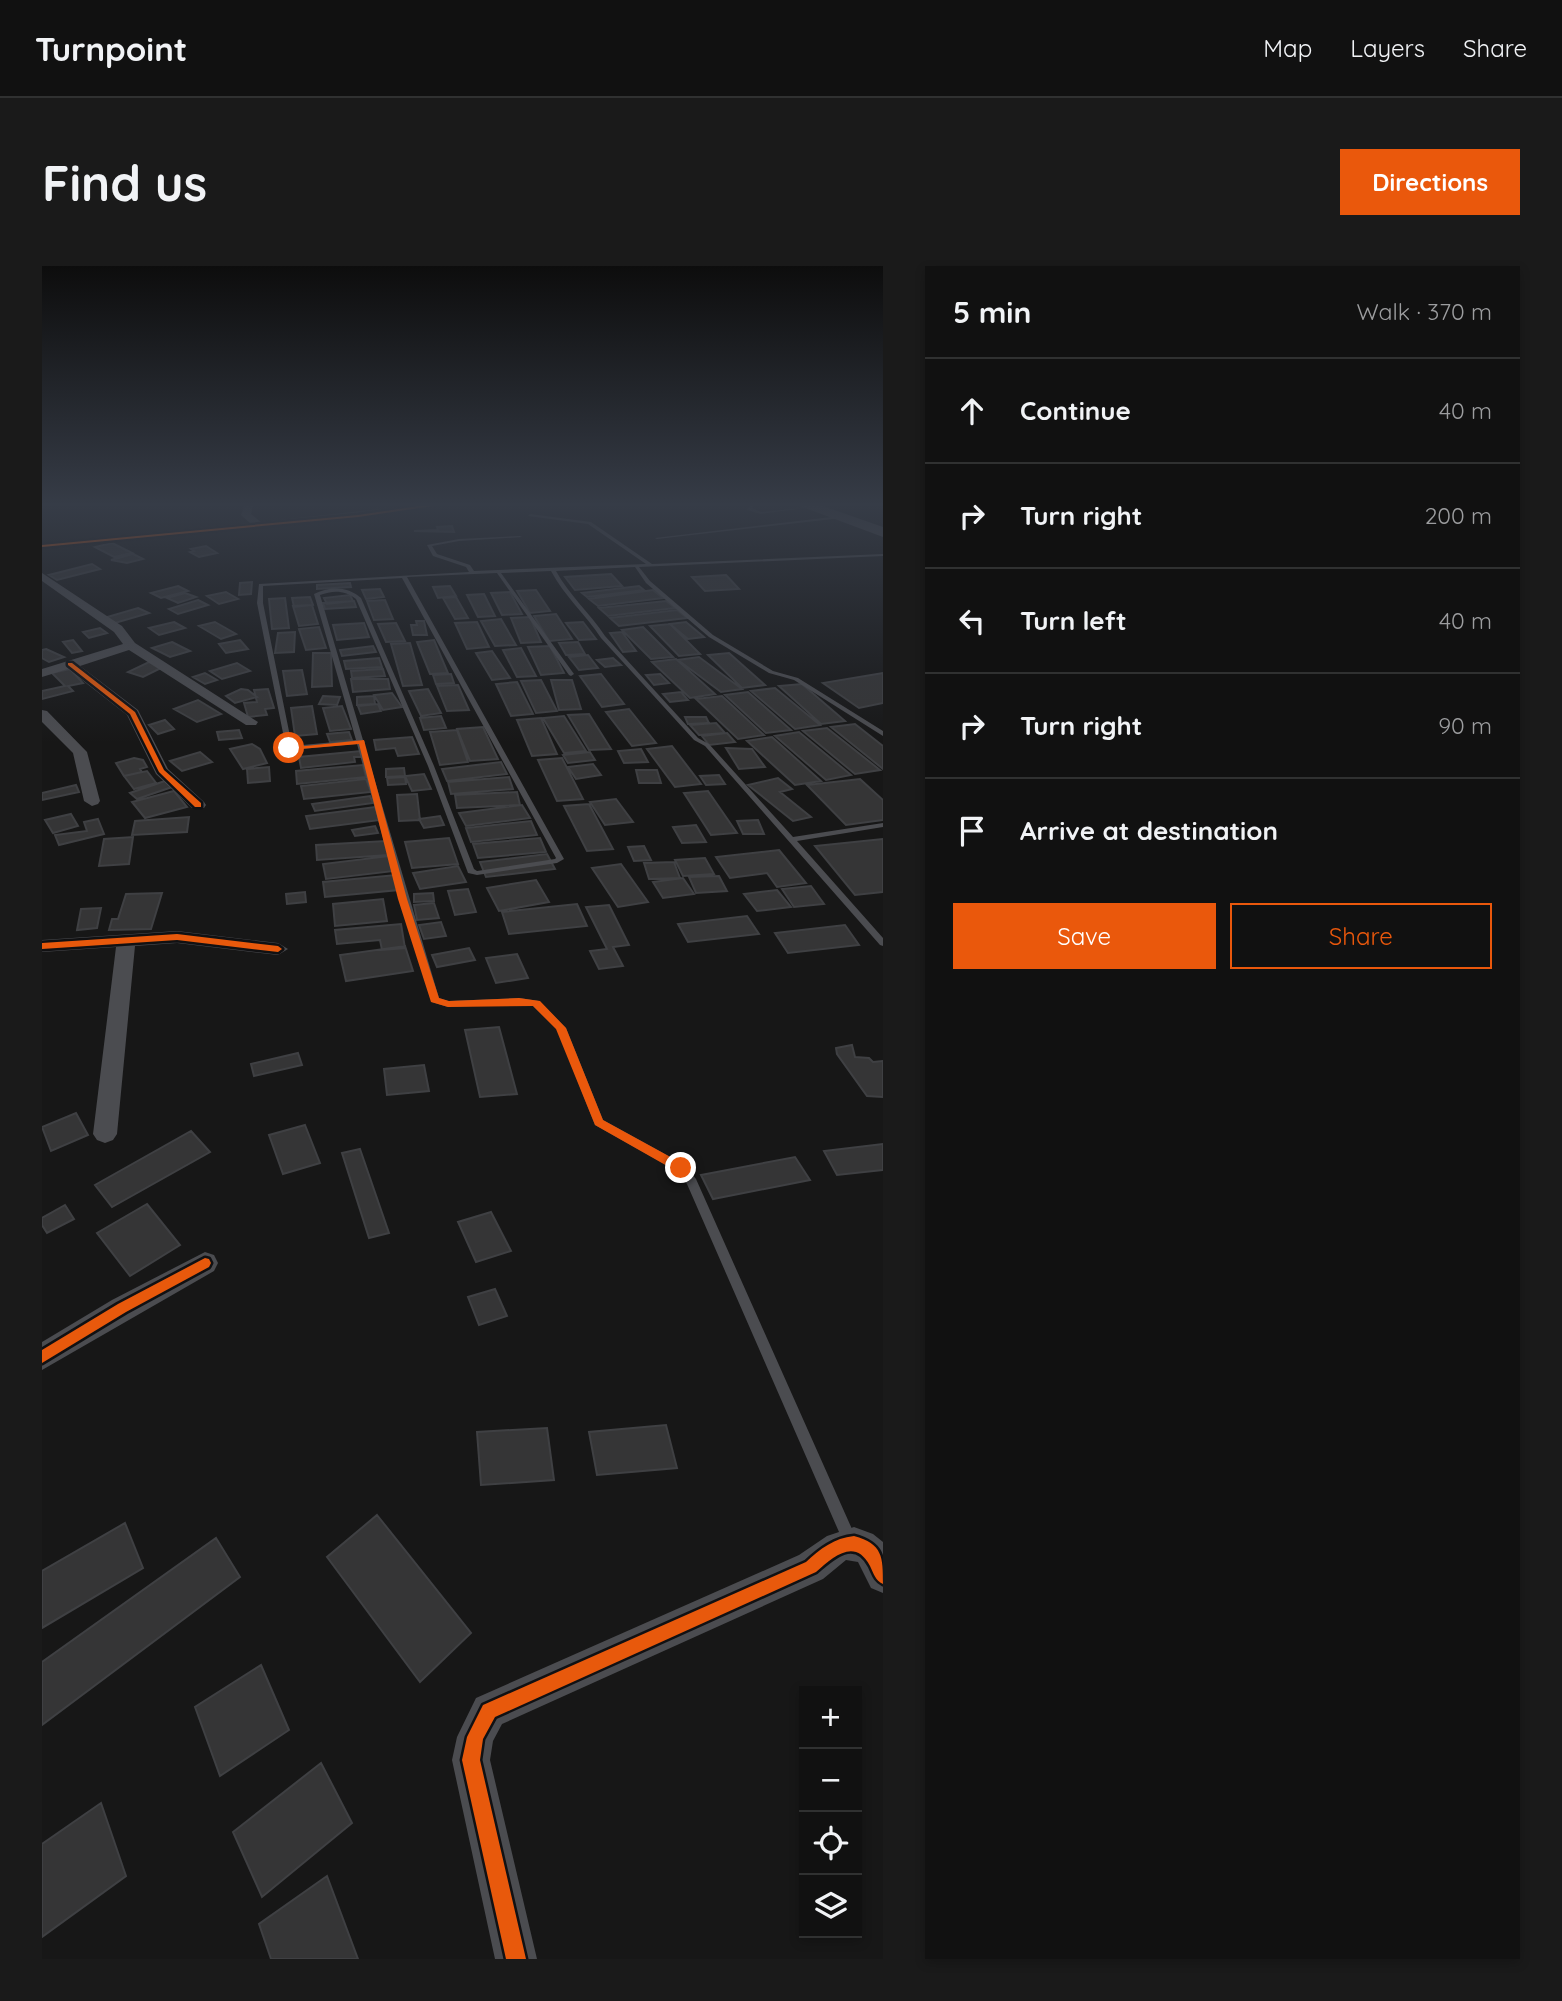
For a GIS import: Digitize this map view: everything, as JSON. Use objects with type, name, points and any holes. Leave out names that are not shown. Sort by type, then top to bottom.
[{"type":"street","points":[[55,585],[118,629],[131,646],[251,722]]},
{"type":"street","points":[[42,673],[131,646]]},
{"type":"street","points":[[70,664],[133,713],[161,771],[198,805]]},
{"type":"street","points":[[42,714],[80,752],[92,800]]},
{"type":"street","points":[[42,946],[177,937],[278,949]]},
{"type":"street","points":[[105,1134],[126,939]]},
{"type":"street","points":[[42,1357],[122,1308],[205,1263]]},
{"type":"street","points":[[516,1959],[471,1760],[475,1737],[489,1711],[811,1567],[836,1546],[852,1544],[868,1550],[883,1576]]},
{"type":"lane","points":[[261,585],[260,603],[289,748],[362,742]]},
{"type":"lane","points":[[409,585],[560,859],[477,873],[471,871],[431,766],[358,598],[351,592],[324,591],[317,594],[362,742],[403,899],[435,1000],[448,1004],[519,1001],[536,1003],[561,1028],[599,1122],[681,1168],[692,1182],[852,1544]]},
{"type":"lane","points":[[507,585],[571,674]]},
{"type":"lane","points":[[561,585],[613,649],[696,739],[706,745],[883,943]]},
{"type":"lane","points":[[652,585],[711,636],[771,672],[796,679],[883,734]]},
{"type":"lane","points":[[791,840],[883,825]]},
{"type":"building","points":[[240,585],[252,585],[251,594],[239,595]]},
{"type":"building","points":[[317,585],[351,587],[317,589]]},
{"type":"building","points":[[571,585],[622,586],[575,590]]},
{"type":"building","points":[[699,585],[735,585],[739,589],[705,591]]},
{"type":"building","points":[[178,586],[188,591],[161,598],[151,593]]},
{"type":"building","points":[[450,586],[456,596],[438,598],[433,587]]},
{"type":"building","points":[[639,586],[644,590],[587,597],[582,593]]},
{"type":"building","points":[[380,589],[384,597],[366,599],[362,590]]},
{"type":"building","points":[[536,590],[550,611],[530,613],[517,591]]},
{"type":"building","points":[[653,590],[663,598],[598,606],[589,599]]},
{"type":"building","points":[[226,592],[238,599],[219,604],[207,596]]},
{"type":"building","points":[[510,592],[522,614],[502,615],[491,593]]},
{"type":"building","points":[[185,593],[196,597],[178,603],[167,598]]},
{"type":"building","points":[[484,594],[495,616],[478,617],[467,595]]},
{"type":"building","points":[[350,595],[353,601],[327,604],[324,598]]},
{"type":"building","points":[[310,597],[313,605],[294,607],[292,598]]},
{"type":"building","points":[[456,597],[468,618],[455,619],[443,598]]},
{"type":"building","points":[[285,598],[289,628],[272,629],[269,599]]},
{"type":"building","points":[[198,600],[208,605],[178,614],[169,609]]},
{"type":"building","points":[[385,600],[393,619],[374,620],[367,601]]},
{"type":"building","points":[[354,601],[356,607],[325,609],[323,603]]},
{"type":"building","points":[[666,601],[675,608],[608,616],[599,608]]},
{"type":"building","points":[[312,605],[318,624],[299,626],[293,606]]},
{"type":"building","points":[[138,608],[149,613],[115,623],[104,618]]},
{"type":"building","points":[[677,610],[687,618],[619,626],[610,618]]},
{"type":"building","points":[[556,614],[572,639],[549,641],[534,616]]},
{"type":"building","points":[[530,617],[541,642],[521,643],[511,618]]},
{"type":"building","points":[[501,619],[516,645],[495,646],[481,621]]},
{"type":"building","points":[[416,621],[424,621],[427,635],[413,635],[411,625],[417,625]]},
{"type":"building","points":[[174,622],[185,628],[159,635],[149,628]]},
{"type":"building","points":[[215,622],[236,634],[221,639],[199,626]]},
{"type":"building","points":[[477,622],[489,647],[467,649],[455,623]]},
{"type":"building","points":[[583,622],[596,639],[579,640],[566,623]]},
{"type":"building","points":[[686,622],[704,637],[688,639],[670,624]]},
{"type":"building","points":[[364,623],[369,637],[337,640],[333,625]]},
{"type":"building","points":[[396,623],[405,641],[386,642],[378,624]]},
{"type":"building","points":[[670,624],[700,654],[679,656],[650,626]]},
{"type":"building","points":[[319,627],[326,648],[306,650],[299,629]]},
{"type":"building","points":[[643,627],[673,657],[651,659],[622,630]]},
{"type":"building","points":[[100,628],[107,633],[89,638],[83,632]]},
{"type":"building","points":[[295,632],[294,652],[275,653],[278,633]]},
{"type":"building","points":[[622,632],[636,651],[623,652],[610,633]]},
{"type":"building","points":[[73,640],[82,651],[72,653],[63,642]]},
{"type":"building","points":[[240,640],[248,649],[226,653],[219,644]]},
{"type":"building","points":[[434,640],[448,673],[430,674],[417,642]]},
{"type":"building","points":[[172,642],[190,651],[170,657],[152,648]]},
{"type":"building","points":[[578,642],[585,654],[566,655],[559,643]]},
{"type":"building","points":[[410,643],[422,685],[403,686],[391,644]]},
{"type":"building","points":[[373,646],[376,652],[342,656],[340,650]]},
{"type":"building","points":[[550,646],[564,673],[541,675],[528,647]]},
{"type":"building","points":[[521,648],[536,676],[517,677],[503,650]]},
{"type":"building","points":[[46,649],[64,657],[49,662],[42,658],[42,650]]},
{"type":"building","points":[[492,651],[510,678],[492,680],[476,653]]},
{"type":"building","points":[[313,653],[331,653],[332,686],[312,687]]},
{"type":"building","points":[[729,653],[765,685],[742,688],[708,655]]},
{"type":"building","points":[[588,655],[598,668],[579,670],[569,657]]},
{"type":"building","points":[[699,657],[742,689],[721,692],[678,660]]},
{"type":"building","points":[[379,658],[382,667],[346,669],[344,661]]},
{"type":"building","points":[[613,658],[621,665],[605,667],[597,660]]},
{"type":"building","points":[[676,659],[715,694],[690,698],[652,662]]},
{"type":"building","points":[[149,662],[165,666],[143,677],[128,672]]},
{"type":"building","points":[[237,663],[250,671],[222,679],[210,671]]},
{"type":"building","points":[[70,669],[83,683],[68,686],[73,691],[42,699],[42,691],[65,686],[52,673]]},
{"type":"building","points":[[383,669],[385,676],[352,678],[351,671]]},
{"type":"building","points":[[302,670],[307,694],[287,696],[283,671]]},
{"type":"building","points":[[205,673],[217,680],[205,684],[193,677]]},
{"type":"building","points":[[883,673],[883,703],[859,708],[823,683]]},
{"type":"building","points":[[451,674],[454,683],[436,684],[433,675]]},
{"type":"building","points":[[601,674],[624,704],[602,707],[580,676]]},
{"type":"building","points":[[660,674],[669,683],[654,685],[646,675]]},
{"type":"building","points":[[351,679],[388,679],[390,689],[353,692]]},
{"type":"building","points":[[541,680],[557,711],[536,713],[521,681]]},
{"type":"building","points":[[551,680],[572,680],[581,709],[559,710]]},
{"type":"building","points":[[517,682],[533,714],[511,716],[496,684]]},
{"type":"building","points":[[802,684],[845,721],[821,724],[779,686]]},
{"type":"building","points":[[458,685],[469,710],[447,711],[437,686]]},
{"type":"building","points":[[775,688],[820,725],[795,729],[751,691]]},
{"type":"building","points":[[241,689],[248,690],[257,697],[235,703],[226,696]]},
{"type":"building","points":[[268,689],[274,708],[265,709],[267,715],[248,717],[244,703],[257,702],[254,690]]},
{"type":"building","points":[[428,689],[441,713],[421,716],[409,691]]},
{"type":"building","points":[[681,692],[688,700],[670,702],[663,694]]},
{"type":"building","points":[[748,692],[791,730],[766,733],[725,695]]},
{"type":"building","points":[[392,693],[402,707],[383,710],[374,695]]},
{"type":"building","points":[[323,696],[340,697],[337,705],[319,704]]},
{"type":"building","points":[[374,696],[375,704],[357,705],[357,697]]},
{"type":"building","points":[[722,696],[764,735],[738,739],[696,699]]},
{"type":"building","points":[[198,700],[221,714],[197,722],[174,709]]},
{"type":"building","points":[[378,704],[381,711],[361,714],[358,706]]},
{"type":"building","points":[[312,706],[317,734],[295,736],[291,708]]},
{"type":"building","points":[[342,706],[351,729],[330,731],[323,708]]},
{"type":"building","points":[[629,709],[656,743],[632,746],[606,712]]},
{"type":"building","points":[[589,714],[611,749],[589,750],[568,715]]},
{"type":"building","points":[[441,716],[446,728],[424,730],[420,718]]},
{"type":"building","points":[[564,716],[586,751],[564,753],[543,718]]},
{"type":"building","points":[[685,717],[706,717],[709,723],[688,724]]},
{"type":"building","points":[[541,718],[557,754],[532,756],[517,720]]},
{"type":"building","points":[[165,720],[174,729],[158,734],[149,725]]},
{"type":"building","points":[[716,723],[725,733],[699,735],[690,725]]},
{"type":"building","points":[[855,724],[883,746],[883,769],[831,727]]},
{"type":"building","points":[[483,727],[498,759],[470,761],[457,729]]},
{"type":"building","points":[[827,728],[880,770],[855,774],[803,731]]},
{"type":"building","points":[[239,730],[242,738],[219,740],[217,732]]},
{"type":"building","points":[[457,730],[468,762],[440,765],[430,732]]},
{"type":"building","points":[[349,732],[352,740],[330,742],[327,734]]},
{"type":"building","points":[[799,732],[851,775],[826,780],[775,736]]},
{"type":"building","points":[[727,733],[735,742],[709,745],[702,736]]},
{"type":"building","points":[[412,737],[419,754],[398,756],[395,748],[376,750],[374,740]]},
{"type":"building","points":[[772,737],[821,781],[795,785],[747,741]]},
{"type":"building","points":[[252,744],[260,749],[267,763],[243,769],[230,749]]},
{"type":"building","points":[[672,746],[701,784],[675,787],[647,749]]},
{"type":"building","points":[[726,748],[752,749],[765,767],[739,769]]},
{"type":"building","points":[[641,749],[648,762],[624,763],[618,751]]},
{"type":"building","points":[[361,751],[363,757],[354,757],[355,762],[301,768],[299,757]]},
{"type":"building","points":[[200,752],[212,762],[182,771],[170,761]]},
{"type":"building","points":[[590,752],[595,760],[568,763],[563,755]]},
{"type":"building","points":[[134,758],[143,760],[147,767],[140,769],[142,772],[124,776],[116,763]]},
{"type":"building","points":[[562,758],[583,799],[557,801],[538,760]]},
{"type":"building","points":[[501,762],[507,774],[447,781],[442,769]]},
{"type":"building","points":[[593,764],[601,775],[576,779],[568,767]]},
{"type":"building","points":[[363,765],[366,777],[297,784],[296,771]]},
{"type":"building","points":[[269,767],[270,781],[248,783],[247,769]]},
{"type":"building","points":[[404,768],[405,776],[386,777],[386,769]]},
{"type":"building","points":[[636,770],[657,770],[661,783],[639,783]]},
{"type":"building","points":[[147,771],[156,783],[134,789],[124,776]]},
{"type":"building","points":[[424,774],[431,789],[412,791],[405,776]]},
{"type":"building","points":[[719,775],[725,784],[706,785],[700,776]]},
{"type":"building","points":[[405,777],[406,784],[388,785],[387,778]]},
{"type":"building","points":[[509,777],[513,789],[451,794],[448,782]]},
{"type":"building","points":[[778,778],[792,789],[780,792],[811,817],[793,821],[748,785]]},
{"type":"building","points":[[366,779],[371,792],[304,799],[301,786]]},
{"type":"building","points":[[860,779],[883,800],[883,820],[846,825],[807,785]]},
{"type":"building","points":[[165,781],[172,787],[137,799],[130,793]]},
{"type":"building","points":[[76,785],[79,792],[42,800],[42,793]]},
{"type":"building","points":[[174,791],[187,807],[145,818],[132,802]]},
{"type":"building","points":[[708,791],[737,833],[711,835],[684,793]]},
{"type":"building","points":[[517,792],[520,805],[457,808],[455,795]]},
{"type":"building","points":[[417,794],[420,820],[399,821],[397,795]]},
{"type":"building","points":[[370,796],[373,803],[315,811],[312,804]]},
{"type":"building","points":[[616,799],[633,822],[605,825],[590,802]]},
{"type":"building","points":[[589,804],[613,849],[587,851],[564,806]]},
{"type":"building","points":[[522,805],[530,818],[466,826],[459,813]]},
{"type":"building","points":[[375,807],[380,820],[310,829],[306,816]]},
{"type":"building","points":[[71,814],[78,826],[53,833],[45,820]]},
{"type":"building","points":[[440,816],[444,825],[424,828],[419,819]]},
{"type":"building","points":[[189,817],[187,832],[132,835],[135,821]]},
{"type":"building","points":[[98,819],[104,834],[59,845],[55,835],[87,831],[84,822]]},
{"type":"building","points":[[758,820],[764,834],[743,834],[737,821]]},
{"type":"building","points":[[531,821],[537,835],[471,842],[466,828]]},
{"type":"building","points":[[696,825],[706,842],[682,843],[673,827]]},
{"type":"building","points":[[375,826],[378,833],[355,836],[352,830]]},
{"type":"building","points":[[133,837],[129,864],[99,866],[104,839]]},
{"type":"building","points":[[449,838],[458,864],[412,868],[405,842]]},
{"type":"building","points":[[540,838],[546,852],[478,858],[473,844]]},
{"type":"building","points":[[883,839],[883,892],[855,895],[815,846]]},
{"type":"building","points":[[386,841],[388,855],[317,860],[316,845]]},
{"type":"building","points":[[644,846],[651,860],[634,861],[628,847]]},
{"type":"building","points":[[779,850],[806,883],[777,887],[767,873],[730,878],[716,857]]},
{"type":"building","points":[[547,854],[555,869],[486,877],[480,862]]},
{"type":"building","points":[[389,856],[394,871],[326,879],[323,864]]},
{"type":"building","points":[[705,858],[714,874],[683,876],[675,860]]},
{"type":"building","points":[[674,862],[680,878],[649,879],[644,863]]},
{"type":"building","points":[[621,864],[648,902],[618,907],[592,868]]},
{"type":"building","points":[[458,866],[466,882],[420,889],[413,873]]},
{"type":"building","points":[[396,875],[399,890],[325,897],[323,882]]},
{"type":"building","points":[[719,876],[727,891],[696,893],[689,877]]},
{"type":"building","points":[[683,878],[694,894],[663,898],[653,882]]},
{"type":"building","points":[[536,880],[549,902],[499,911],[487,888]]},
{"type":"building","points":[[811,886],[824,904],[794,907],[782,889]]},
{"type":"building","points":[[468,889],[476,912],[455,915],[448,891]]},
{"type":"building","points":[[777,890],[791,907],[757,911],[744,894]]},
{"type":"building","points":[[305,892],[306,902],[287,904],[286,894]]},
{"type":"building","points":[[162,893],[151,929],[109,930],[112,919],[118,919],[126,894]]},
{"type":"building","points":[[433,893],[434,901],[414,902],[414,894]]},
{"type":"building","points":[[383,899],[387,921],[335,926],[333,904]]},
{"type":"building","points":[[434,903],[439,918],[417,920],[414,905]]},
{"type":"building","points":[[577,904],[587,926],[509,934],[502,912]]},
{"type":"building","points":[[609,905],[629,945],[613,947],[623,966],[599,969],[590,951],[607,949],[586,907]]},
{"type":"building","points":[[101,908],[97,928],[77,930],[81,909]]},
{"type":"building","points":[[747,916],[759,934],[688,942],[678,924]]},
{"type":"building","points":[[441,922],[446,936],[424,939],[419,925]]},
{"type":"building","points":[[401,924],[405,948],[382,950],[380,940],[337,944],[335,930]]},
{"type":"building","points":[[845,925],[859,945],[788,953],[775,933]]},
{"type":"building","points":[[405,946],[413,971],[346,981],[340,955]]},
{"type":"building","points":[[469,948],[475,960],[437,967],[432,955]]},
{"type":"building","points":[[517,954],[528,978],[496,983],[486,958]]},
{"type":"building","points":[[499,1027],[517,1094],[480,1097],[465,1030]]},
{"type":"building","points":[[852,1045],[855,1057],[869,1058],[873,1062],[883,1061],[883,1097],[867,1096],[837,1054],[836,1048]]},
{"type":"building","points":[[298,1053],[302,1065],[254,1076],[251,1064]]},
{"type":"building","points":[[424,1065],[429,1091],[387,1095],[384,1069]]},
{"type":"building","points":[[76,1113],[88,1135],[51,1151],[42,1127]]},
{"type":"building","points":[[305,1125],[320,1163],[283,1174],[269,1135]]},
{"type":"building","points":[[191,1131],[210,1152],[112,1207],[95,1185]]},
{"type":"building","points":[[883,1144],[883,1170],[837,1175],[824,1151]]},
{"type":"building","points":[[360,1149],[389,1233],[369,1238],[342,1153]]},
{"type":"building","points":[[795,1157],[810,1180],[713,1199],[701,1175]]},
{"type":"building","points":[[147,1204],[180,1245],[130,1276],[97,1233]]},
{"type":"building","points":[[65,1205],[74,1219],[47,1233],[42,1225],[42,1218]]},
{"type":"building","points":[[491,1212],[511,1251],[476,1262],[458,1222]]},
{"type":"building","points":[[495,1289],[507,1316],[479,1325],[468,1297]]},
{"type":"building","points":[[666,1425],[677,1468],[597,1475],[589,1432]]},
{"type":"building","points":[[547,1428],[554,1480],[481,1485],[477,1432]]},
{"type":"building","points":[[377,1515],[471,1633],[420,1682],[327,1557]]},
{"type":"building","points":[[125,1523],[143,1568],[42,1628],[42,1571]]},
{"type":"building","points":[[216,1538],[240,1577],[42,1725],[42,1662]]},
{"type":"building","points":[[261,1665],[289,1730],[220,1776],[195,1707]]},
{"type":"building","points":[[321,1763],[352,1823],[262,1897],[233,1832]]},
{"type":"building","points":[[101,1803],[126,1876],[42,1937],[42,1844]]},
{"type":"building","points":[[327,1876],[358,1959],[271,1959],[259,1924]]},
{"type":"cycle path","points":[[70,664],[133,713],[161,771],[198,805]]},
{"type":"cycle path","points":[[42,946],[177,937],[278,949]]},
{"type":"cycle path","points":[[42,1357],[122,1308],[205,1263]]},
{"type":"cycle path","points":[[516,1959],[471,1760],[475,1737],[489,1711],[811,1567],[831,1551],[846,1544],[861,1546],[869,1551],[883,1576]]},
{"type":"route","points":[[289,748],[362,742],[403,899],[435,1000],[448,1004],[519,1001],[536,1003],[561,1028],[599,1122],[681,1168]]}]
